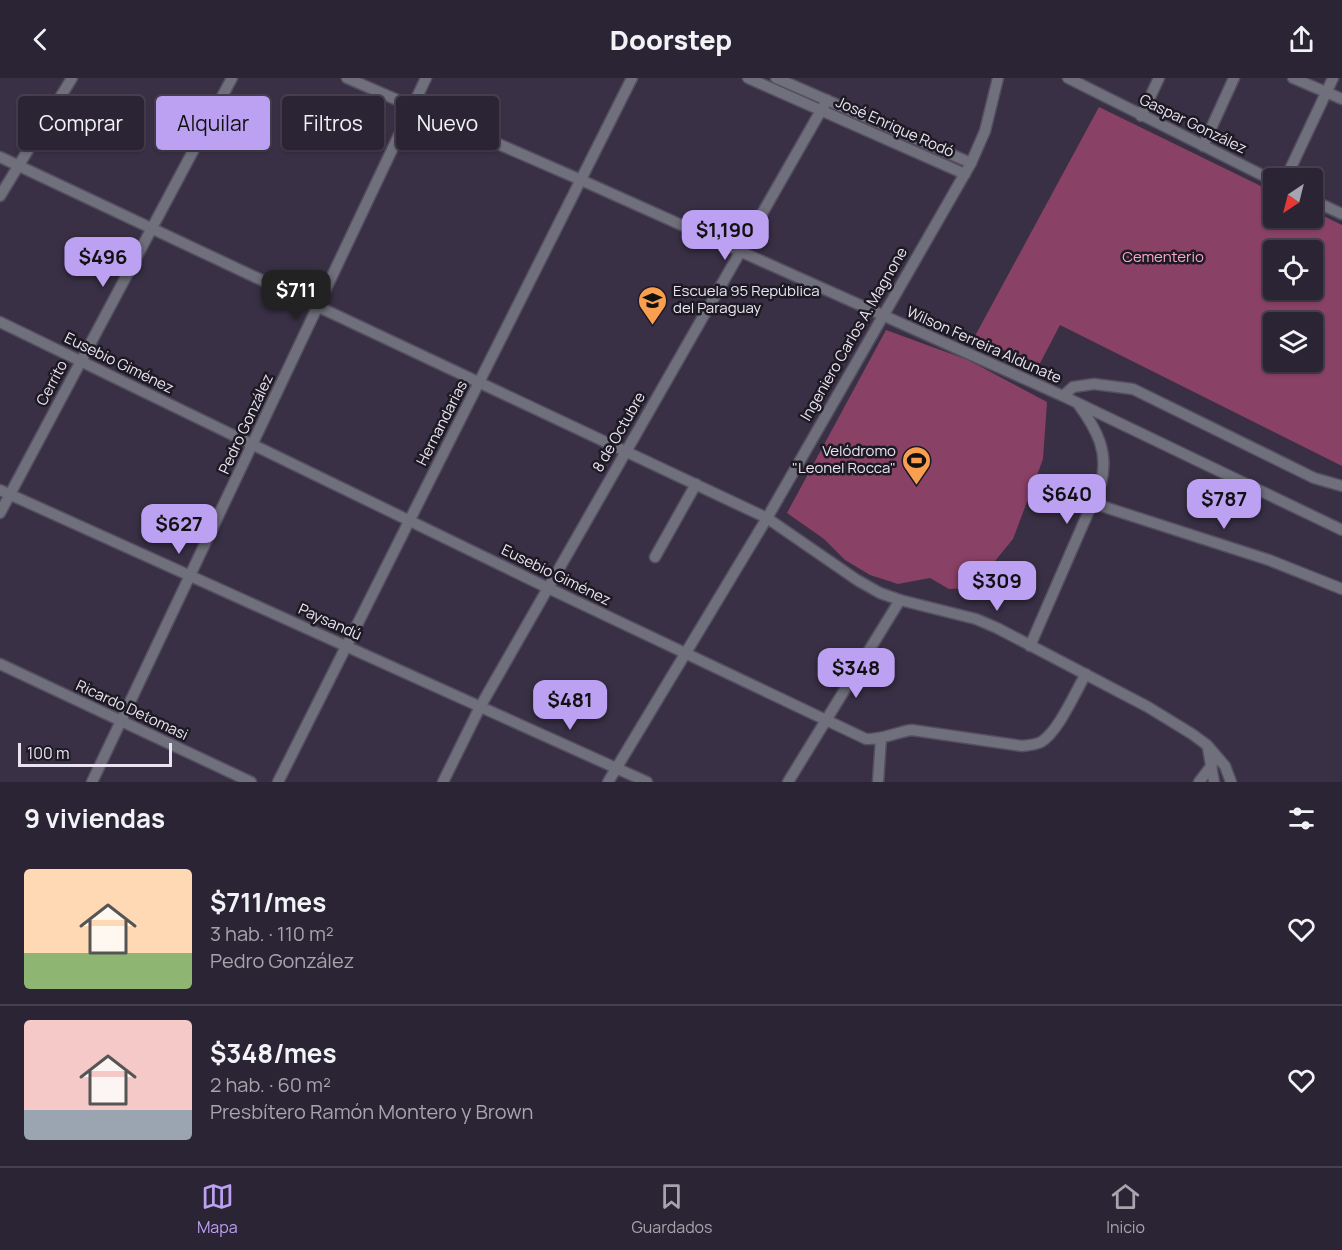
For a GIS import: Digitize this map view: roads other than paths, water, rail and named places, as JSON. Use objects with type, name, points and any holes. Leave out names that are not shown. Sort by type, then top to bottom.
[{"type":"street","points":[[0,196],[72,78]]},
{"type":"street","name":"Cerrito","points":[[0,513],[5,492],[81,361],[232,78]]},
{"type":"street","name":"Wilson Ferreira Aldunate","points":[[347,78],[396,100]]},
{"type":"street","name":"Pedro González","points":[[417,96],[426,78]]},
{"type":"street","name":"Hernandarias","points":[[278,782],[632,78]]},
{"type":"street","name":"José Enrique Rodó","points":[[748,78],[964,174]]},
{"type":"street","name":"José Enrique Rodó","points":[[776,78],[970,163]]},
{"type":"street","name":"Ingeniero Carlos A. Magnone","points":[[608,782],[766,518],[964,174],[985,131],[998,78]]},
{"type":"street","points":[[1141,116],[1159,78]]},
{"type":"street","points":[[1203,146],[1234,78]]},
{"type":"street","points":[[1293,78],[1342,99]]},
{"type":"street","points":[[1291,168],[1333,78]]},
{"type":"street","name":"Gaspar González","points":[[1074,79],[1141,116],[1263,176]]},
{"type":"street","name":"8 de Octubre","points":[[443,782],[480,707],[827,100]]},
{"type":"street","name":"Pedro González","points":[[92,782],[396,141]]},
{"type":"street","name":"Wilson Ferreira Aldunate","points":[[499,145],[1077,402],[1342,530]]},
{"type":"street","points":[[0,157],[480,381],[766,518],[866,586],[900,600],[976,619],[1086,674],[1148,707],[1207,745],[1225,766],[1231,780]]},
{"type":"street","points":[[1323,205],[1342,214]]},
{"type":"street","name":"Eusebio Giménez","points":[[0,322],[548,588],[866,739],[881,738],[900,731],[926,731],[1022,746],[1031,745],[1053,731],[1086,674]]},
{"type":"street","points":[[1063,396],[1073,387],[1094,384],[1133,389],[1314,478],[1342,486]]},
{"type":"street","points":[[1030,646],[1105,468],[1104,456],[1092,423],[1077,402]]},
{"type":"street","points":[[655,557],[696,484]]},
{"type":"street","name":"Paysandú","points":[[5,492],[647,782]]},
{"type":"street","points":[[1092,503],[1269,560],[1342,589]]},
{"type":"street","points":[[788,782],[900,600]]},
{"type":"street","name":"Ricardo Detomasi","points":[[0,664],[251,782]]},
{"type":"street","points":[[878,782],[881,738]]},
{"type":"street","points":[[1207,745],[1214,782]]},
{"type":"street","points":[[1199,782],[1212,765]]},
{"type":"place","name":"Escuela 95 República del Paraguay","points":[[652,326]]},
{"type":"place","name":"Velódromo \"Leonel Rocca\"","points":[[917,486]]},
{"type":"park label","name":"Cementerio","points":[[1163,257]]}]
